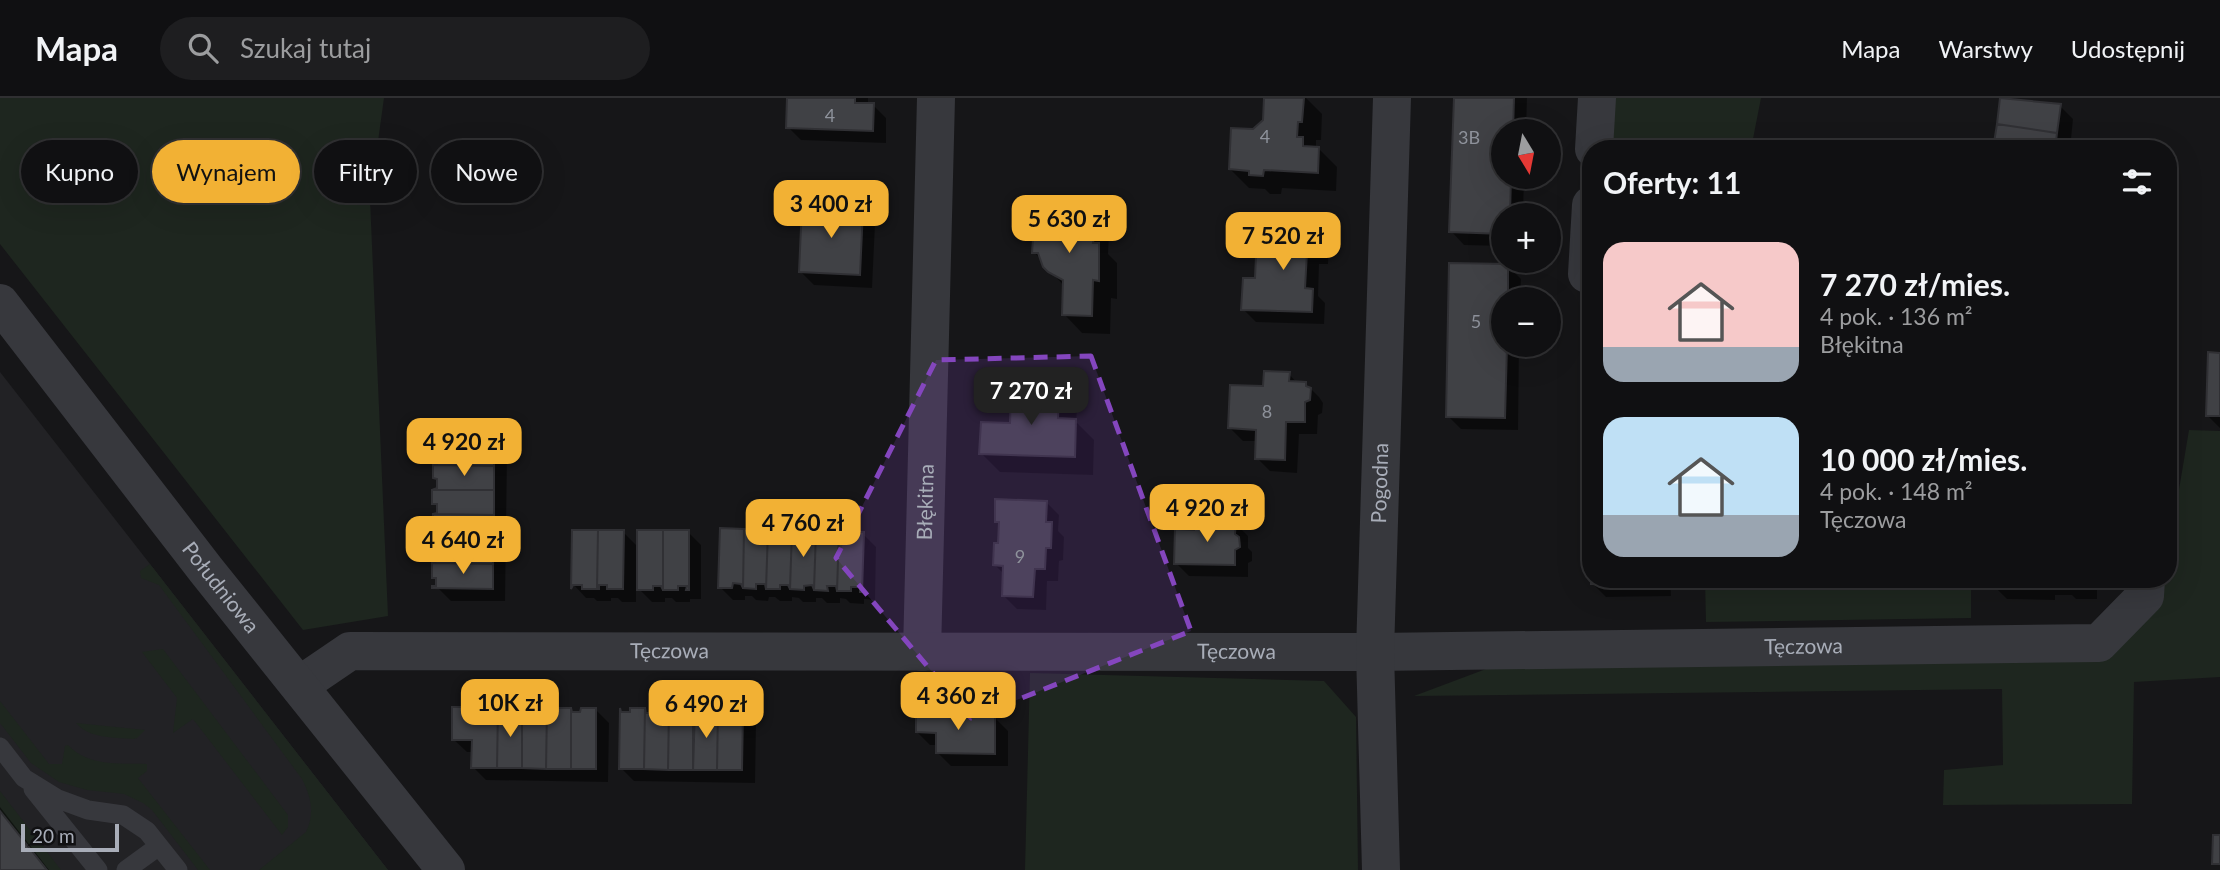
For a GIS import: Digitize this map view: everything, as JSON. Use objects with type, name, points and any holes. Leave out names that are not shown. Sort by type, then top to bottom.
[{"type":"street","name":"Błękitna","points":[[922,652],[936,98]]},
{"type":"street","name":"Pogodna","points":[[1381,870],[1376,652],[1392,98]]},
{"type":"street","points":[[1595,140],[1597,98]]},
{"type":"street","name":"Południowa","points":[[0,303],[198,559],[446,870]]},
{"type":"street","name":"Tęczowa","points":[[300,685],[350,651],[1376,652],[2099,643],[2145,596],[2145,588]]},
{"type":"lane","points":[[0,747],[98,870]]},
{"type":"lane","points":[[24,778],[58,799],[88,810],[123,815],[147,831],[178,870]]},
{"type":"lane","points":[[126,870],[159,846]]},
{"type":"highlighted area","points":[[1091,356],[1191,631],[971,718],[836,558],[936,360]]},
{"type":"shaded area","points":[[0,98],[384,98],[378,140],[314,140],[314,203],[370,203],[388,616],[303,630],[0,244]]},
{"type":"shaded area","points":[[1614,98],[1761,98],[1753,140],[1609,140]]},
{"type":"shaded area","points":[[0,372],[150,564],[388,870],[0,870]]},
{"type":"shaded area","points":[[2189,430],[2220,431],[2220,677],[2134,682],[2132,804],[1943,805],[1944,770],[2003,765],[2002,689],[1414,696],[1494,666],[2103,652],[2156,588],[2177,588],[2177,501]]},
{"type":"shaded area","points":[[150,564],[388,870],[259,870],[306,832],[311,812],[308,792],[302,779],[159,585],[141,578],[140,571]]},
{"type":"shaded area","points":[[1705,588],[1971,588],[1971,618],[1706,622]]},
{"type":"shaded area","points":[[163,649],[288,815],[288,827],[282,835],[193,719],[173,733],[177,698],[142,652]]},
{"type":"shaded area","points":[[1030,673],[1324,681],[1356,717],[1358,870],[1025,870]]},
{"type":"shaded area","points":[[0,701],[49,764],[62,764],[65,746],[68,745],[85,757],[95,760],[147,764],[147,771],[138,778],[210,870],[198,870],[152,810],[143,803],[124,794],[87,790],[59,782],[31,763],[0,723]]},
{"type":"shaded area","points":[[76,723],[145,730],[133,739],[110,737],[95,735]]},
{"type":"shaded area","points":[[0,791],[61,870],[47,870],[0,811]]},
{"type":"building","points":[[787,98],[855,98],[855,103],[874,103],[873,131],[786,128]]},
{"type":"building","points":[[1264,98],[1304,98],[1302,122],[1298,122],[1297,137],[1303,137],[1303,146],[1319,147],[1318,173],[1264,170],[1263,176],[1229,169],[1231,128],[1253,129],[1263,120]]},
{"type":"building","points":[[1454,98],[1514,98],[1513,119],[1491,119],[1491,189],[1511,189],[1510,203],[1491,203],[1491,234],[1449,232]]},
{"type":"building","points":[[2000,98],[2061,104],[2057,133],[1997,124]]},
{"type":"building","points":[[1997,124],[2057,133],[2056,140],[1994,140]]},
{"type":"building","points":[[1052,201],[1061,205],[1063,213],[1091,213],[1090,236],[1094,237],[1093,243],[1099,243],[1099,281],[1093,280],[1092,316],[1062,315],[1063,280],[1043,267],[1038,253],[1032,253],[1034,224],[1038,224],[1043,204]]},
{"type":"building","points":[[802,206],[863,209],[860,275],[799,272]]},
{"type":"building","points":[[1283,217],[1316,218],[1315,252],[1307,252],[1305,288],[1313,289],[1312,312],[1241,310],[1243,278],[1255,278],[1256,256],[1266,247],[1282,247]]},
{"type":"building","points":[[1449,263],[1491,264],[1491,273],[1508,273],[1508,287],[1491,287],[1491,357],[1507,357],[1505,418],[1446,417]]},
{"type":"building","points":[[2208,352],[2220,353],[2220,416],[2206,416]]},
{"type":"building","points":[[1264,371],[1290,372],[1289,381],[1306,382],[1306,386],[1311,388],[1310,400],[1305,402],[1305,422],[1286,422],[1285,460],[1255,459],[1256,430],[1228,428],[1230,385],[1263,386]]},
{"type":"building","points":[[1027,384],[1059,390],[1058,418],[1076,419],[1075,457],[979,454],[981,422],[1010,423],[1011,389],[1023,389]]},
{"type":"building","points":[[433,440],[494,441],[494,466],[433,465],[437,464],[437,455],[433,455]]},
{"type":"building","points":[[433,465],[494,466],[494,490],[432,490],[437,488],[437,479],[433,478]]},
{"type":"building","points":[[432,490],[494,490],[494,515],[433,514],[437,513],[437,504],[432,504]]},
{"type":"building","points":[[995,499],[1047,501],[1046,522],[1052,522],[1051,548],[1046,548],[1045,569],[1035,569],[1033,597],[1002,596],[1003,566],[993,565],[999,522],[995,522]]},
{"type":"building","points":[[433,514],[494,515],[493,539],[432,539],[437,537],[437,529],[432,529]]},
{"type":"building","points":[[1194,521],[1236,521],[1235,534],[1239,537],[1240,547],[1235,550],[1235,565],[1174,564],[1175,529],[1194,530]]},
{"type":"building","points":[[720,528],[744,529],[743,588],[741,584],[733,583],[732,588],[718,588]]},
{"type":"building","points":[[744,529],[768,530],[766,589],[765,584],[756,584],[756,589],[743,588]]},
{"type":"building","points":[[572,530],[598,530],[597,589],[582,589],[582,585],[573,585],[571,589]]},
{"type":"building","points":[[598,530],[624,530],[623,589],[607,589],[607,585],[599,585],[597,589]]},
{"type":"building","points":[[637,530],[663,530],[663,590],[661,586],[653,586],[653,590],[637,590]]},
{"type":"building","points":[[663,530],[689,530],[689,590],[686,590],[687,586],[678,586],[678,590],[663,590]]},
{"type":"building","points":[[768,530],[792,530],[790,589],[788,585],[780,585],[780,589],[766,589]]},
{"type":"building","points":[[792,530],[816,531],[814,590],[812,585],[804,586],[804,590],[790,589]]},
{"type":"building","points":[[816,531],[839,532],[837,591],[836,586],[827,586],[828,591],[814,590]]},
{"type":"building","points":[[839,532],[864,532],[862,592],[860,587],[851,587],[851,591],[837,591]]},
{"type":"building","points":[[432,539],[493,539],[493,564],[432,563],[436,561],[437,553],[432,553]]},
{"type":"building","points":[[432,563],[493,564],[493,589],[432,588],[436,586],[436,578],[432,578]]},
{"type":"building","points":[[916,706],[938,706],[938,716],[995,716],[995,754],[936,753],[936,733],[916,732]]},
{"type":"building","points":[[452,707],[472,707],[472,711],[480,711],[480,707],[498,707],[497,768],[471,768],[472,740],[452,740]]},
{"type":"building","points":[[498,707],[499,712],[508,712],[508,707],[522,707],[522,768],[497,768]]},
{"type":"building","points":[[522,707],[523,712],[532,712],[532,707],[547,708],[546,769],[522,768]]},
{"type":"building","points":[[547,708],[547,712],[557,712],[556,708],[571,708],[571,769],[546,769]]},
{"type":"building","points":[[571,708],[572,712],[580,712],[581,708],[596,708],[596,769],[571,769]]},
{"type":"building","points":[[620,708],[621,712],[630,712],[630,708],[645,708],[644,769],[619,769]]},
{"type":"building","points":[[645,708],[646,713],[655,713],[655,708],[669,708],[668,770],[644,769]]},
{"type":"building","points":[[669,708],[670,713],[679,713],[679,708],[693,709],[693,770],[668,770]]},
{"type":"building","points":[[695,708],[695,713],[703,713],[703,709],[718,709],[717,770],[693,770]]},
{"type":"building","points":[[718,709],[719,714],[728,714],[728,709],[743,709],[742,770],[717,770]]},
{"type":"building","points":[[0,811],[47,870],[0,870]]},
{"type":"building","points":[[2213,835],[2220,835],[2220,864],[2212,864]]}]
